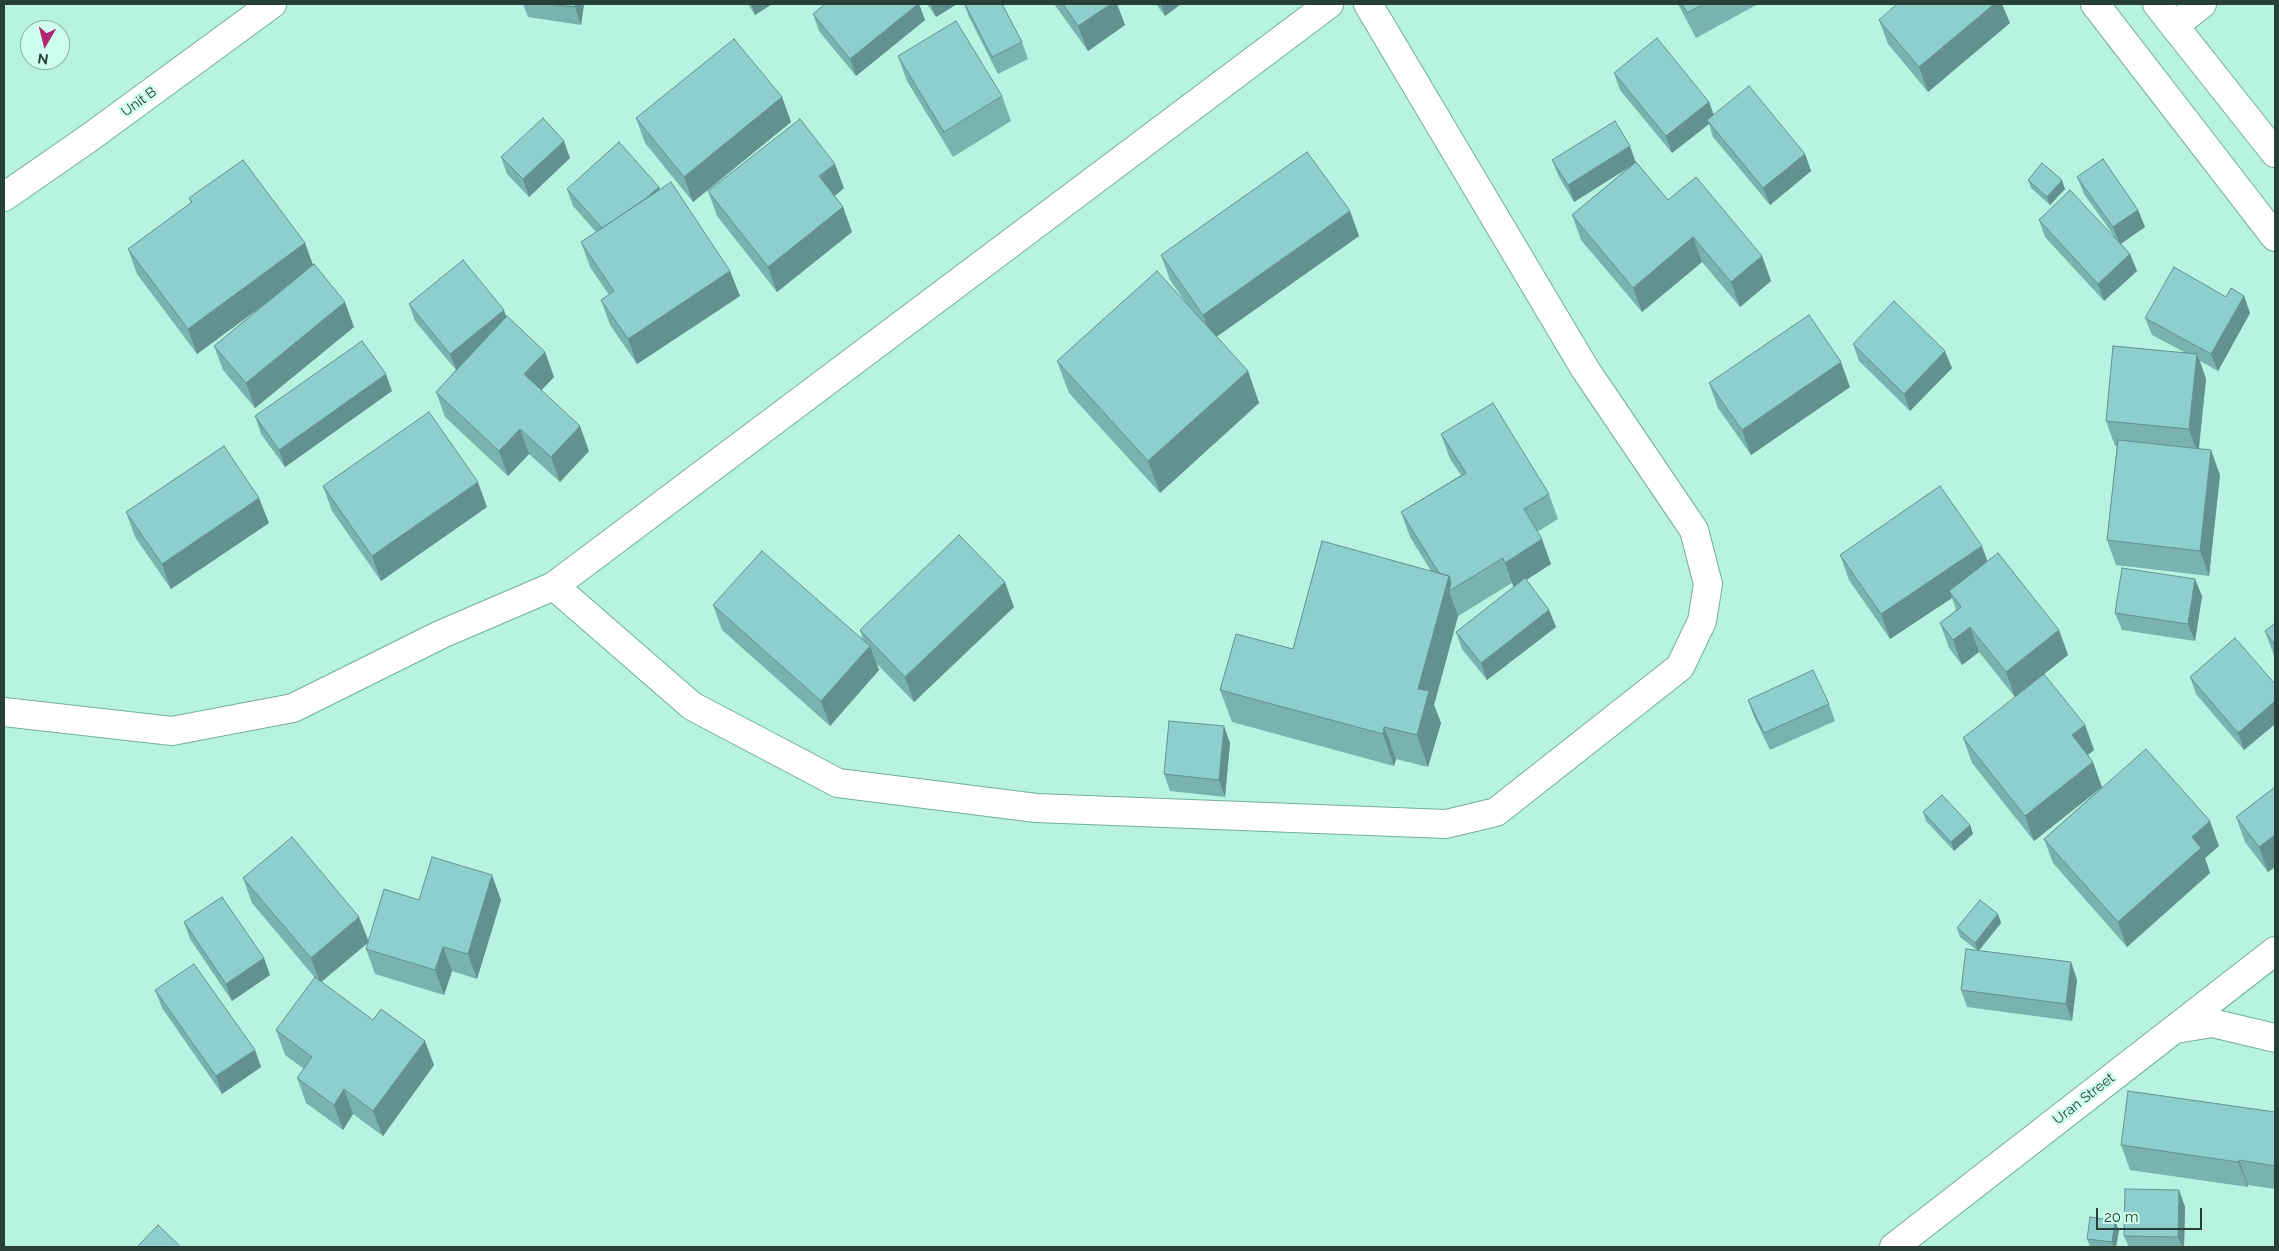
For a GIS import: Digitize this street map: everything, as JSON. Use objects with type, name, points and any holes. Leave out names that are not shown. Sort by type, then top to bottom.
[{"type":"street","name":"Unit B","points":[[4,197],[89,138],[272,4]]},
{"type":"street","points":[[4,712],[172,732],[293,708],[442,634],[554,586],[1329,4]]},
{"type":"street","points":[[554,586],[692,706],[838,783],[1036,808],[1446,824],[1496,812],[1680,667],[1702,621],[1708,584],[1694,530],[1585,370],[1368,4]]},
{"type":"street","points":[[2095,4],[2275,237]]},
{"type":"street","points":[[2157,4],[2275,153]]},
{"type":"street","points":[[2174,26],[2202,4]]},
{"type":"street","name":"Uran Street","points":[[1894,1247],[2275,952]]},
{"type":"street","points":[[2172,1030],[2212,1024],[2275,1038]]},
{"type":"building","points":[[548,4],[575,4],[575,7]]},
{"type":"building","points":[[825,4],[918,4],[850,59],[813,14]]},
{"type":"building","points":[[965,4],[1002,4],[1022,42],[992,57]]},
{"type":"building","points":[[1063,4],[1111,4],[1078,26]]},
{"type":"building","points":[[1682,4],[1704,4],[1687,13]]},
{"type":"building","points":[[1897,4],[1994,4],[1919,67],[1879,20]]},
{"type":"building","points":[[956,21],[1002,96],[944,132],[898,56]]},
{"type":"building","points":[[1657,38],[1709,102],[1666,136],[1614,73]]},
{"type":"building","points":[[734,39],[782,97],[684,177],[636,118]]},
{"type":"building","points":[[1749,86],[1805,154],[1763,188],[1707,120]]},
{"type":"building","points":[[543,118],[564,141],[523,179],[501,157]]},
{"type":"building","points":[[800,119],[835,164],[819,176],[843,207],[768,267],[708,191]]},
{"type":"building","points":[[1615,121],[1630,146],[1568,185],[1552,160]]},
{"type":"building","points":[[619,142],[659,187],[645,199],[602,228],[567,189]]},
{"type":"building","points":[[1307,152],[1350,211],[1203,315],[1161,255]]},
{"type":"building","points":[[2103,159],[2138,210],[2113,227],[2077,177]]},
{"type":"building","points":[[243,160],[305,243],[188,329],[128,249],[192,202],[189,198]]},
{"type":"building","points":[[1636,162],[1668,200],[1696,177],[1762,256],[1731,282],[1693,237],[1633,288],[1572,215]]},
{"type":"building","points":[[2042,163],[2062,180],[2047,197],[2028,180]]},
{"type":"building","points":[[671,182],[730,271],[628,339],[601,300],[614,291],[581,242]]},
{"type":"building","points":[[2070,190],[2130,254],[2098,284],[2039,220]]},
{"type":"building","points":[[463,260],[504,310],[450,354],[409,304]]},
{"type":"building","points":[[314,264],[345,302],[246,383],[214,346]]},
{"type":"building","points":[[2174,267],[2226,297],[2231,288],[2244,296],[2211,354],[2145,318]]},
{"type":"building","points":[[1157,271],[1248,371],[1148,461],[1057,361]]},
{"type":"building","points":[[1894,301],[1945,351],[1904,394],[1853,344]]},
{"type":"building","points":[[1809,315],[1841,362],[1742,430],[1709,383]]},
{"type":"building","points":[[507,316],[545,352],[524,374],[580,426],[551,457],[520,429],[499,451],[436,392]]},
{"type":"building","points":[[362,341],[386,374],[279,450],[255,416]]},
{"type":"building","points":[[2113,346],[2197,354],[2189,429],[2106,421]]},
{"type":"building","points":[[1493,403],[1549,494],[1524,509],[1542,539],[1505,563],[1503,558],[1449,591],[1451,583],[1449,576],[1439,573],[1401,512],[1466,473],[1441,434]]},
{"type":"building","points":[[429,412],[478,482],[372,556],[323,486]]},
{"type":"building","points":[[2118,440],[2211,450],[2200,551],[2107,540]]},
{"type":"building","points":[[224,446],[259,498],[162,564],[126,512]]},
{"type":"building","points":[[1940,486],[1982,546],[1881,614],[1840,555]]},
{"type":"building","points":[[959,535],[1005,582],[905,677],[860,630]]},
{"type":"building","points":[[1322,541],[1449,576],[1418,689],[1429,691],[1417,735],[1384,727],[1383,734],[1220,690],[1236,634],[1293,649]]},
{"type":"building","points":[[762,551],[870,646],[821,701],[713,605]]},
{"type":"building","points":[[1998,553],[2059,630],[2006,672],[1970,627],[1953,640],[1940,623],[1961,607],[1949,591]]},
{"type":"building","points":[[2122,568],[2195,579],[2188,624],[2115,613]]},
{"type":"building","points":[[1525,578],[1549,610],[1481,663],[1456,632]]},
{"type":"building","points":[[2275,623],[2275,645],[2265,631]]},
{"type":"building","points":[[2235,638],[2275,684],[2275,701],[2238,733],[2190,677]]},
{"type":"building","points":[[1813,670],[1829,704],[1764,733],[1748,700]]},
{"type":"building","points":[[2044,674],[2085,725],[2072,735],[2093,762],[2025,816],[1963,738]]},
{"type":"building","points":[[1169,721],[1224,726],[1219,780],[1164,774]]},
{"type":"building","points":[[2146,749],[2210,821],[2192,837],[2201,848],[2118,922],[2044,839]]},
{"type":"building","points":[[2275,787],[2275,835],[2259,847],[2236,817]]},
{"type":"building","points":[[1942,795],[1970,825],[1951,842],[1923,812]]},
{"type":"building","points":[[292,837],[359,917],[311,958],[243,878]]},
{"type":"building","points":[[432,857],[492,875],[468,954],[443,947],[435,970],[366,949],[384,889],[419,900]]},
{"type":"building","points":[[222,897],[264,958],[226,984],[184,922]]},
{"type":"building","points":[[1980,900],[1998,914],[1975,943],[1957,928]]},
{"type":"building","points":[[1966,949],[2071,962],[2066,1004],[1961,990]]},
{"type":"building","points":[[194,964],[255,1050],[216,1076],[155,990]]},
{"type":"building","points":[[315,977],[373,1020],[381,1009],[425,1041],[373,1111],[344,1089],[334,1105],[297,1078],[312,1057],[276,1030]]},
{"type":"building","points":[[2128,1091],[2275,1112],[2275,1166],[2121,1145]]},
{"type":"building","points":[[2125,1189],[2179,1190],[2178,1237],[2124,1236]]},
{"type":"building","points":[[2090,1217],[2115,1221],[2112,1242],[2087,1239]]},
{"type":"building","points":[[158,1225],[181,1247],[137,1247]]}]
